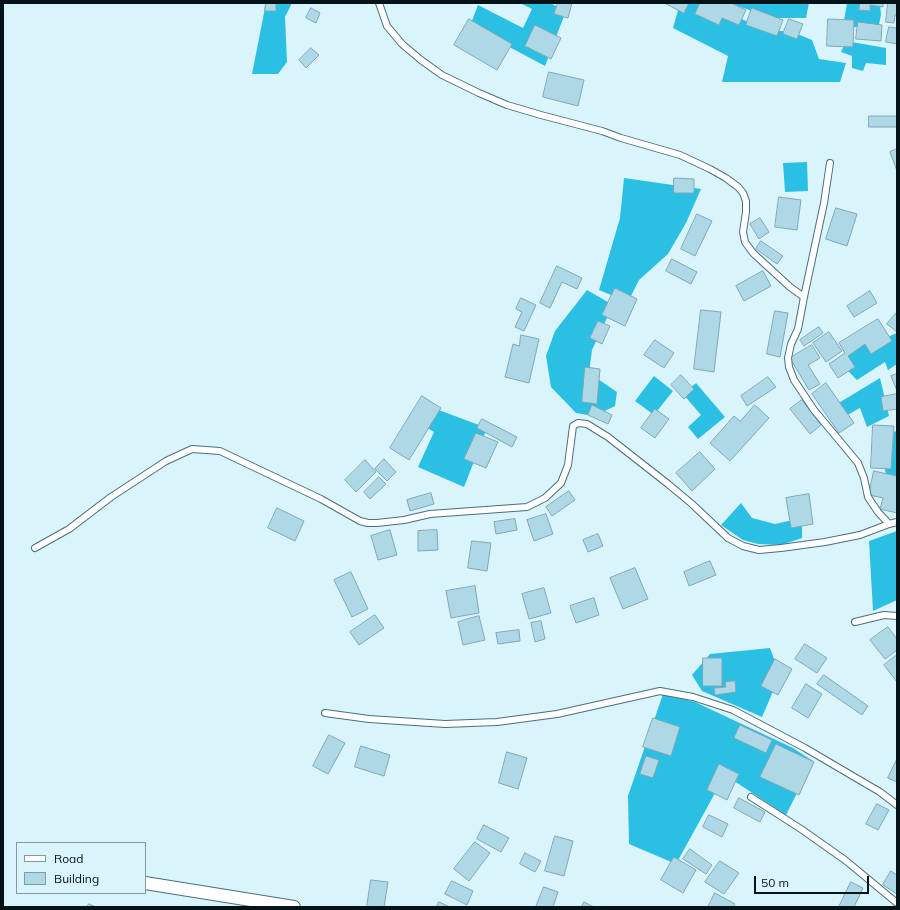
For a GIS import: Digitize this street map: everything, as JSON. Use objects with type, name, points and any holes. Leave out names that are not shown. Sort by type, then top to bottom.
[{"type":"street","points":[[146,883],[294,907]]},
{"type":"lane","points":[[379,3],[387,26],[402,44],[442,75],[507,105],[602,131],[680,155],[726,178],[738,187],[746,201],[743,232],[744,242],[758,258],[790,287],[804,297]]},
{"type":"lane","points":[[830,163],[824,203],[798,329],[789,350],[789,368],[794,380],[814,410],[858,463],[864,478],[868,498],[889,524]]},
{"type":"lane","points":[[36,548],[69,529],[111,497],[166,461],[192,449],[220,451],[321,499],[360,521],[368,523],[404,520],[430,514],[527,507],[545,498],[562,483],[568,465],[573,426],[578,423],[586,424],[608,437],[692,504],[728,538],[743,546],[759,550],[825,542],[860,535],[897,522]]},
{"type":"lane","points":[[855,622],[884,615],[897,616]]},
{"type":"lane","points":[[325,713],[369,719],[446,724],[497,722],[557,714],[660,691],[693,697],[733,710],[805,748],[880,792],[897,805]]},
{"type":"lane","points":[[751,797],[801,829],[845,860],[897,903]]},
{"type":"shaded area","points":[[266,3],[292,3],[285,17],[287,62],[278,74],[252,74]]},
{"type":"shaded area","points":[[520,3],[550,3],[566,11],[545,66],[470,26],[478,5],[523,28],[532,9]]},
{"type":"shaded area","points":[[680,3],[698,3],[767,29],[795,33],[812,40],[819,59],[846,63],[840,82],[722,82],[728,56],[673,28]]},
{"type":"shaded area","points":[[730,3],[809,3],[806,18],[771,18]]},
{"type":"shaded area","points":[[847,3],[880,3],[881,15],[878,29],[843,26]]},
{"type":"shaded area","points":[[846,41],[886,48],[886,65],[866,63],[863,71],[852,68],[852,56],[841,52]]},
{"type":"shaded area","points":[[807,162],[808,191],[785,192],[783,163]]},
{"type":"shaded area","points":[[624,178],[701,189],[686,223],[668,254],[639,280],[628,302],[599,290],[620,218]]},
{"type":"shaded area","points":[[587,290],[613,305],[592,350],[589,373],[617,392],[615,406],[594,416],[576,413],[551,387],[546,356],[555,331]]},
{"type":"shaded area","points":[[897,333],[897,364],[888,370],[885,362],[857,380],[839,362],[864,336],[876,342]]},
{"type":"shaded area","points":[[654,376],[673,391],[654,415],[635,401]]},
{"type":"shaded area","points":[[880,378],[889,416],[867,427],[860,408],[842,418],[837,404]]},
{"type":"shaded area","points":[[696,383],[725,417],[698,439],[688,427],[701,415],[683,394]]},
{"type":"shaded area","points":[[428,406],[487,428],[464,487],[418,467],[434,432],[421,424]]},
{"type":"shaded area","points":[[897,431],[897,485],[889,487],[877,436]]},
{"type":"shaded area","points":[[741,503],[752,518],[775,524],[802,518],[802,538],[781,545],[758,544],[743,540],[721,525]]},
{"type":"shaded area","points":[[897,531],[897,600],[873,611],[869,541]]},
{"type":"shaded area","points":[[770,648],[780,675],[762,717],[702,691],[692,675],[710,654]]},
{"type":"shaded area","points":[[663,694],[695,702],[793,748],[813,761],[786,815],[725,775],[676,864],[629,844],[628,796]]},
{"type":"building","points":[[266,3],[276,3],[276,11],[265,11]]},
{"type":"building","points":[[558,3],[572,3],[568,18],[554,14]]},
{"type":"building","points":[[665,3],[689,3],[684,13]]},
{"type":"building","points":[[700,3],[731,3],[746,10],[739,25],[722,18],[719,25],[695,14]]},
{"type":"building","points":[[860,3],[883,3],[883,7],[870,5],[870,11],[859,10]]},
{"type":"building","points":[[888,3],[897,3],[897,15],[895,15],[894,23],[886,22]]},
{"type":"building","points":[[311,8],[320,13],[316,23],[306,18]]},
{"type":"building","points":[[752,8],[783,20],[777,36],[746,25]]},
{"type":"building","points":[[469,19],[512,44],[497,70],[454,45]]},
{"type":"building","points":[[789,19],[803,24],[797,39],[783,34]]},
{"type":"building","points":[[828,19],[854,20],[853,47],[827,46]]},
{"type":"building","points":[[858,22],[882,25],[881,41],[856,39]]},
{"type":"building","points":[[535,25],[561,38],[551,59],[525,46]]},
{"type":"building","points":[[889,27],[897,28],[897,44],[886,42]]},
{"type":"building","points":[[311,48],[319,55],[306,68],[299,60]]},
{"type":"building","points":[[549,72],[584,80],[578,106],[543,97]]},
{"type":"building","points":[[869,116],[897,116],[897,127],[869,127]]},
{"type":"building","points":[[897,149],[897,171],[890,152]]},
{"type":"building","points":[[674,178],[694,179],[694,193],[674,193]]},
{"type":"building","points":[[779,197],[801,200],[797,230],[775,227]]},
{"type":"building","points":[[836,208],[857,214],[847,246],[826,239]]},
{"type":"building","points":[[697,214],[712,221],[695,256],[681,249]]},
{"type":"building","points":[[760,218],[769,232],[759,239],[750,224]]},
{"type":"building","points":[[761,241],[783,256],[777,264],[756,249]]},
{"type":"building","points":[[672,259],[697,272],[691,284],[666,271]]},
{"type":"building","points":[[557,266],[582,278],[577,289],[562,282],[550,308],[540,303]]},
{"type":"building","points":[[763,271],[771,286],[744,301],[736,286]]},
{"type":"building","points":[[615,288],[637,299],[625,326],[602,315]]},
{"type":"building","points":[[870,291],[877,303],[854,317],[847,306]]},
{"type":"building","points":[[521,298],[536,305],[524,331],[515,327],[522,312],[516,309]]},
{"type":"building","points":[[701,310],[721,312],[714,372],[694,369]]},
{"type":"building","points":[[775,311],[788,313],[780,357],[767,354]]},
{"type":"building","points":[[897,312],[897,332],[887,324]]},
{"type":"building","points":[[878,319],[892,341],[871,354],[865,344],[848,356],[855,367],[838,378],[829,364],[845,353],[839,343]]},
{"type":"building","points":[[598,321],[610,326],[602,344],[590,338]]},
{"type":"building","points":[[819,327],[823,333],[804,346],[800,340]]},
{"type":"building","points":[[829,332],[842,351],[826,362],[813,343]]},
{"type":"building","points":[[521,335],[539,339],[529,383],[505,377],[513,344],[519,346]]},
{"type":"building","points":[[655,340],[674,353],[664,368],[644,355]]},
{"type":"building","points":[[812,345],[820,358],[808,365],[820,384],[809,390],[790,358]]},
{"type":"building","points":[[585,367],[600,369],[597,404],[582,402]]},
{"type":"building","points":[[897,374],[897,391],[891,376]]},
{"type":"building","points":[[681,375],[694,389],[684,399],[671,385]]},
{"type":"building","points":[[768,377],[776,387],[747,406],[741,396]]},
{"type":"building","points":[[826,383],[854,423],[839,433],[812,394]]},
{"type":"building","points":[[897,394],[897,409],[883,411],[881,397]]},
{"type":"building","points":[[422,396],[441,408],[409,460],[390,448]]},
{"type":"building","points":[[802,400],[821,425],[810,434],[790,409]]},
{"type":"building","points":[[592,405],[612,415],[608,424],[588,415]]},
{"type":"building","points":[[755,405],[769,418],[730,461],[710,443],[734,416],[740,421]]},
{"type":"building","points":[[655,409],[669,419],[655,438],[641,428]]},
{"type":"building","points":[[482,419],[517,437],[512,447],[477,428]]},
{"type":"building","points":[[873,425],[894,426],[891,469],[871,468]]},
{"type":"building","points":[[476,433],[498,442],[486,468],[464,459]]},
{"type":"building","points":[[700,452],[715,469],[692,491],[676,473]]},
{"type":"building","points":[[384,459],[396,472],[387,481],[375,469]]},
{"type":"building","points":[[365,460],[376,472],[356,492],[345,480]]},
{"type":"building","points":[[874,471],[897,476],[897,513],[880,509],[883,498],[869,495]]},
{"type":"building","points":[[379,477],[386,484],[370,499],[364,492]]},
{"type":"building","points":[[569,491],[575,500],[552,516],[546,507]]},
{"type":"building","points":[[431,493],[434,504],[410,511],[407,500]]},
{"type":"building","points":[[809,494],[813,524],[791,528],[786,498]]},
{"type":"building","points":[[277,508],[304,521],[295,541],[268,528]]},
{"type":"building","points":[[546,514],[553,534],[534,541],[527,520]]},
{"type":"building","points":[[515,519],[517,530],[496,534],[494,522]]},
{"type":"building","points":[[390,530],[397,555],[378,560],[371,536]]},
{"type":"building","points":[[437,530],[438,550],[418,551],[418,531]]},
{"type":"building","points":[[598,534],[603,546],[588,552],[583,540]]},
{"type":"building","points":[[472,541],[491,543],[487,571],[468,568]]},
{"type":"building","points":[[710,561],[716,575],[689,586],[684,572]]},
{"type":"building","points":[[635,568],[648,599],[623,609],[610,578]]},
{"type":"building","points":[[351,572],[368,609],[352,617],[334,580]]},
{"type":"building","points":[[475,586],[479,613],[451,618],[446,591]]},
{"type":"building","points":[[544,588],[551,613],[529,619],[522,594]]},
{"type":"building","points":[[594,598],[599,615],[576,623],[570,606]]},
{"type":"building","points":[[375,615],[384,628],[359,645],[350,632]]},
{"type":"building","points":[[479,616],[485,640],[463,645],[458,622]]},
{"type":"building","points":[[541,621],[545,639],[535,642],[531,623]]},
{"type":"building","points":[[888,627],[897,639],[897,650],[885,659],[870,640]]},
{"type":"building","points":[[519,630],[520,641],[498,644],[496,633]]},
{"type":"building","points":[[805,644],[827,658],[817,673],[795,659]]},
{"type":"building","points":[[897,655],[897,682],[884,665]]},
{"type":"building","points":[[703,658],[722,658],[722,686],[703,686]]},
{"type":"building","points":[[775,659],[792,669],[778,695],[761,686]]},
{"type":"building","points":[[824,675],[868,706],[862,715],[817,684]]},
{"type":"building","points":[[735,681],[736,692],[715,695],[714,688],[726,687],[725,682]]},
{"type":"building","points":[[806,684],[822,694],[808,718],[792,708]]},
{"type":"building","points":[[653,718],[680,727],[671,756],[643,747]]},
{"type":"building","points":[[740,725],[772,740],[766,753],[734,738]]},
{"type":"building","points":[[329,735],[345,743],[328,774],[313,766]]},
{"type":"building","points":[[776,744],[814,762],[799,795],[760,777]]},
{"type":"building","points":[[361,746],[390,755],[384,776],[355,767]]},
{"type":"building","points":[[507,752],[527,758],[518,789],[499,783]]},
{"type":"building","points":[[646,756],[659,760],[653,778],[640,774]]},
{"type":"building","points":[[897,759],[897,782],[888,778]]},
{"type":"building","points":[[719,764],[739,774],[727,800],[707,790]]},
{"type":"building","points":[[739,798],[765,812],[760,822],[734,808]]},
{"type":"building","points":[[877,804],[889,810],[878,830],[866,824]]},
{"type":"building","points":[[709,815],[728,824],[722,837],[703,827]]},
{"type":"building","points":[[484,825],[509,838],[501,852],[477,839]]},
{"type":"building","points":[[555,836],[573,841],[564,876],[545,871]]},
{"type":"building","points":[[475,842],[490,853],[469,881],[454,869]]},
{"type":"building","points":[[690,849],[712,865],[706,874],[683,859]]},
{"type":"building","points":[[525,853],[541,861],[535,872],[520,864]]},
{"type":"building","points":[[674,857],[696,870],[683,893],[661,880]]},
{"type":"building","points":[[720,861],[739,873],[724,894],[705,882]]},
{"type":"building","points":[[891,871],[897,875],[897,894],[883,885]]},
{"type":"building","points":[[371,880],[388,882],[384,907],[367,907]]},
{"type":"building","points":[[452,881],[473,891],[467,905],[445,894]]},
{"type":"building","points":[[851,882],[863,888],[854,907],[839,907]]},
{"type":"building","points":[[544,887],[558,892],[553,907],[536,907]]},
{"type":"building","points":[[715,893],[735,904],[733,907],[708,907]]},
{"type":"building","points":[[439,902],[450,907],[437,907]]},
{"type":"building","points":[[584,902],[594,907],[582,907]]},
{"type":"building","points":[[89,904],[96,907],[87,907]]}]
